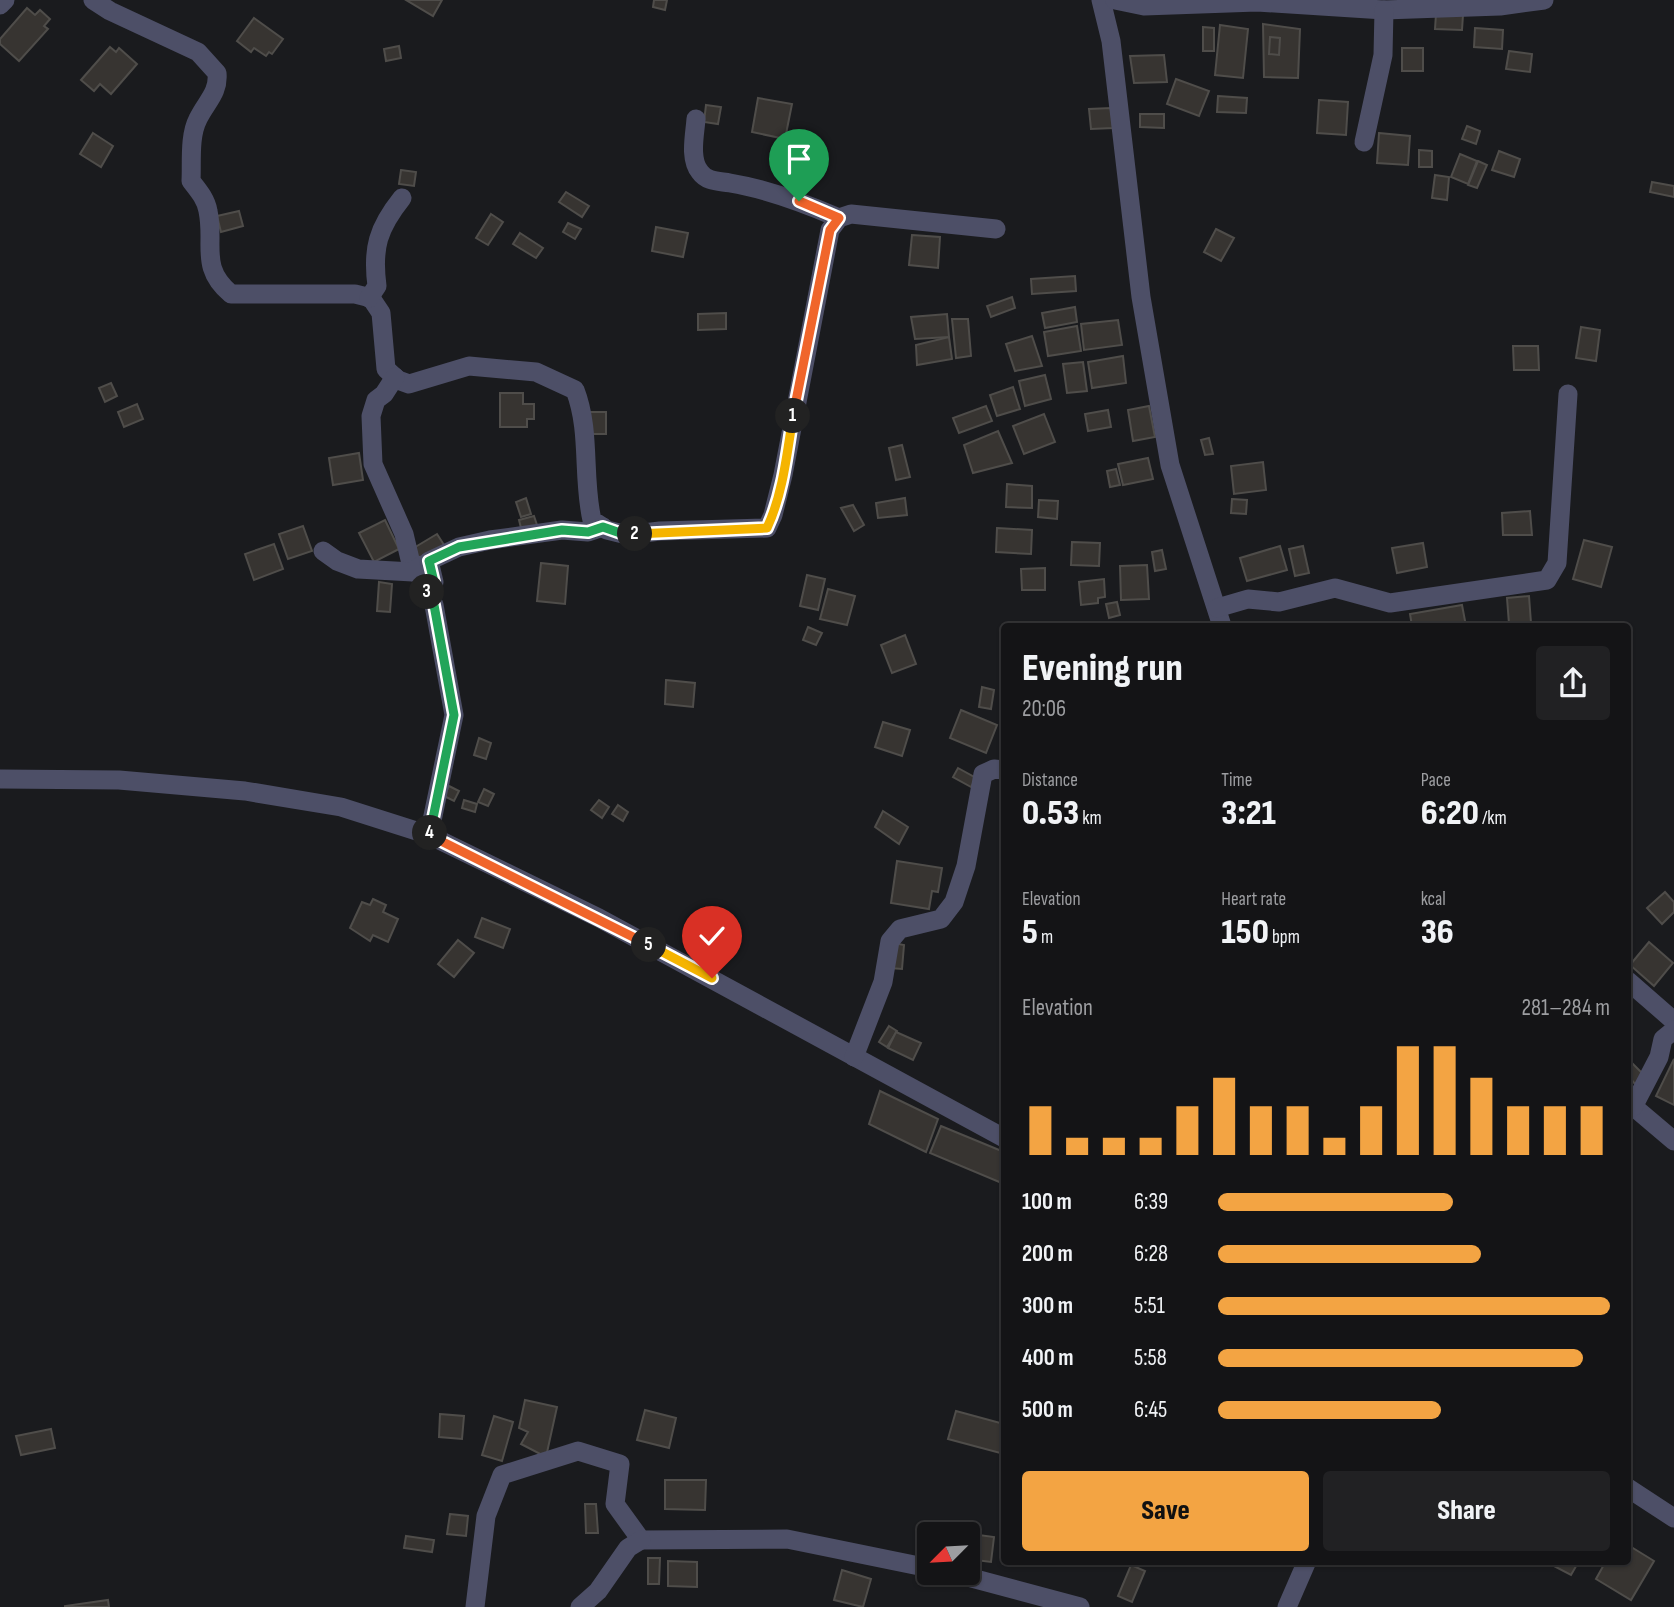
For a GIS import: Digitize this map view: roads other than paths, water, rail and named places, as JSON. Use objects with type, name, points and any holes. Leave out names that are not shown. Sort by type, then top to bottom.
[{"type":"street","points":[[0,5],[5,0]]},
{"type":"street","points":[[93,0],[110,11],[198,52],[217,73],[218,83],[212,98],[197,120],[191,181],[203,197],[208,211],[210,267],[219,284],[231,294],[355,295],[369,298],[381,313],[386,369],[410,384],[469,366],[536,372],[575,390],[583,421],[586,497],[592,520],[626,535],[767,528],[783,475],[830,230],[839,218],[851,214],[996,229]]},
{"type":"street","points":[[1101,0],[1111,41],[1140,297],[1167,453],[1220,617],[1248,599],[1279,602],[1335,588],[1390,603],[1547,580],[1557,563],[1568,394]]},
{"type":"street","points":[[1115,0],[1144,6],[1256,2],[1384,10],[1544,0]]},
{"type":"street","points":[[1364,142],[1383,55],[1384,10]]},
{"type":"street","points":[[696,118],[694,151],[698,171],[709,180],[753,187],[774,196],[799,201],[839,218]]},
{"type":"street","points":[[369,298],[377,286],[374,256],[379,238],[385,220],[402,198]]},
{"type":"street","points":[[395,377],[384,394],[376,400],[371,416],[373,464],[404,534],[421,566],[434,582],[426,591],[434,605],[454,715],[429,835]]},
{"type":"street","points":[[323,551],[337,561],[358,569],[421,566],[459,547],[490,540],[562,530],[588,532],[603,527]]},
{"type":"street","points":[[854,1057],[883,982],[890,941],[900,929],[941,919],[954,902],[966,866],[983,774],[994,769],[1001,770]]},
{"type":"street","points":[[0,779],[119,780],[245,790],[341,807],[429,835],[599,918],[1001,1137]]},
{"type":"street","points":[[1631,984],[1674,1021]]},
{"type":"street","points":[[1631,1103],[1659,1057],[1663,1039],[1674,1030]]},
{"type":"street","points":[[1631,1106],[1674,1140]]},
{"type":"street","points":[[475,1607],[486,1516],[502,1475],[578,1451],[621,1464],[615,1504],[641,1540]]},
{"type":"street","points":[[1631,1490],[1674,1518]]},
{"type":"street","points":[[580,1607],[598,1591],[628,1548],[641,1540],[787,1539],[917,1566]]},
{"type":"street","points":[[1287,1607],[1305,1565]]},
{"type":"street","points":[[980,1580],[1080,1607]]}]
